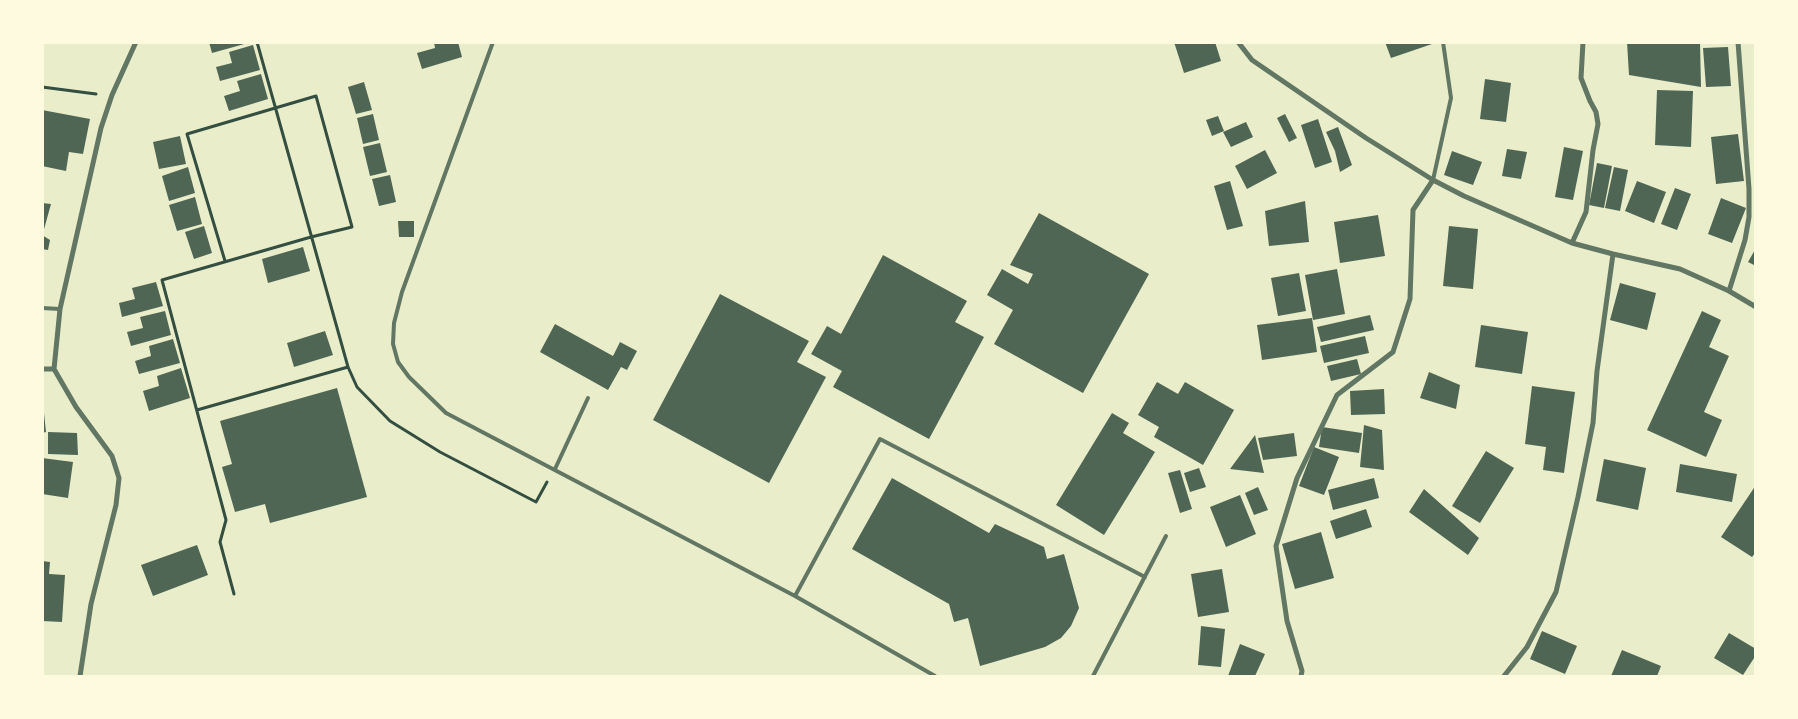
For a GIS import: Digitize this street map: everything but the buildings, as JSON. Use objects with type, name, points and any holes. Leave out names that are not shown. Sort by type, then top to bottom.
[{"type":"street","points":[[80,676],[91,604],[116,505],[120,478],[112,456],[76,407],[54,369],[60,308],[101,128],[112,96],[136,42]]},
{"type":"street","points":[[1238,42],[1252,60],[1366,138],[1433,180],[1464,196],[1572,243],[1680,269],[1729,291],[1756,307]]},
{"type":"street","points":[[1572,243],[1586,212],[1598,124],[1596,112],[1581,78],[1583,42]]},
{"type":"street","points":[[1729,291],[1745,240],[1749,217],[1749,189],[1738,42]]},
{"type":"street","points":[[1301,676],[1302,671],[1286,621],[1276,546],[1297,478],[1337,395],[1393,352],[1410,299],[1414,210],[1433,180]]},
{"type":"street","points":[[1749,189],[1756,190]]},
{"type":"street","points":[[1504,676],[1527,647],[1556,592],[1593,423],[1597,371],[1613,254]]},
{"type":"street","points":[[42,369],[54,369]]},
{"type":"lane","points":[[493,42],[402,292],[394,323],[393,344],[398,362],[409,378],[446,413],[795,596],[935,676]]},
{"type":"lane","points":[[1433,180],[1451,98],[1443,42]]},
{"type":"lane","points":[[42,308],[60,308]]},
{"type":"lane","points":[[555,469],[588,398]]},
{"type":"lane","points":[[795,596],[880,439],[1145,578]]},
{"type":"lane","points":[[1093,676],[1166,536]]},
{"type":"path","points":[[257,42],[348,367],[357,387],[390,421],[440,452],[536,502],[555,469]]},
{"type":"path","points":[[42,87],[112,96]]},
{"type":"path","points":[[225,261],[188,134],[316,96],[352,227],[162,280],[226,520],[220,542],[234,594]]},
{"type":"path","points":[[197,410],[348,367]]}]
